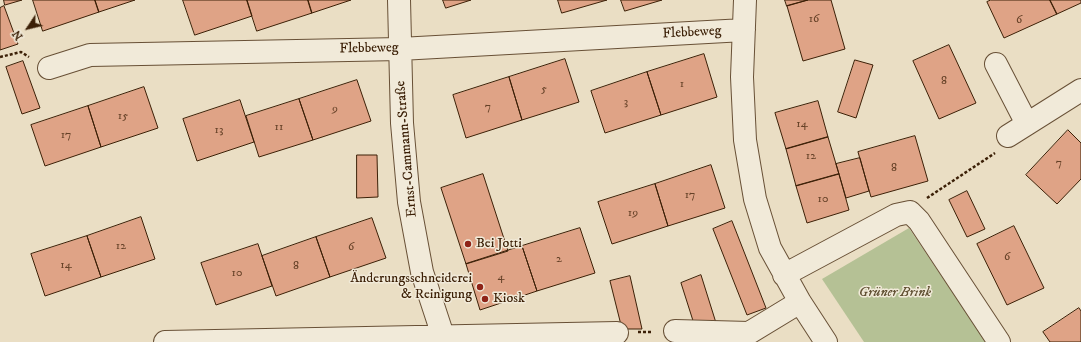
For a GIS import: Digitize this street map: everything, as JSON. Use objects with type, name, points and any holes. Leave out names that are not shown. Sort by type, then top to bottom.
[{"type":"street","name":"Ernst-Cammann-Straße","points":[[400,0],[402,123],[409,202],[422,272],[444,340]]},
{"type":"street","points":[[744,0],[742,77],[745,140],[755,199],[770,248],[800,302],[826,342]]},
{"type":"street","name":"Flebbeweg","points":[[49,68],[90,55],[400,49],[744,30]]},
{"type":"street","points":[[996,64],[1027,124]]},
{"type":"street","points":[[1008,136],[1081,90]]},
{"type":"street","points":[[784,275],[896,215],[910,212],[919,220],[999,342]]},
{"type":"street","points":[[675,331],[749,333],[800,302]]},
{"type":"street","points":[[165,342],[444,340],[617,333]]},
{"type":"path","points":[[0,58],[21,52],[49,68]]},
{"type":"path","points":[[910,212],[920,203],[1005,146],[1008,136]]},
{"type":"path","points":[[617,333],[675,331]]},
{"type":"green space","name":"Grüner Brink","points":[[909,228],[986,342],[864,342],[822,279]]},
{"type":"building","points":[[4,0],[22,0],[5,5]]},
{"type":"building","points":[[33,0],[95,0],[99,12],[43,31]]},
{"type":"building","points":[[95,0],[135,0],[99,12]]},
{"type":"building","points":[[183,0],[247,0],[252,16],[195,35]]},
{"type":"building","points":[[247,0],[308,0],[312,13],[257,31]]},
{"type":"building","points":[[308,0],[351,0],[312,13]]},
{"type":"building","points":[[443,0],[471,0],[446,8]]},
{"type":"building","points":[[558,0],[607,0],[562,13]]},
{"type":"building","points":[[621,0],[662,0],[625,11]]},
{"type":"building","points":[[785,0],[808,0],[787,6]]},
{"type":"building","points":[[808,0],[831,0],[845,49],[803,61],[787,6]]},
{"type":"building","points":[[991,0],[1050,0],[1057,14],[1004,38],[987,2]]},
{"type":"building","points":[[1050,0],[1081,0],[1081,3],[1057,14]]},
{"type":"building","points":[[4,6],[18,44],[0,50],[0,8]]},
{"type":"building","points":[[949,45],[976,103],[939,119],[913,61]]},
{"type":"building","points":[[704,54],[717,97],[661,115],[647,72]]},
{"type":"building","points":[[565,59],[579,102],[522,120],[509,77]]},
{"type":"building","points":[[855,60],[873,65],[856,118],[838,112]]},
{"type":"building","points":[[23,61],[40,108],[22,114],[6,67]]},
{"type":"building","points":[[647,72],[661,115],[605,133],[591,91]]},
{"type":"building","points":[[509,77],[522,120],[466,138],[453,95]]},
{"type":"building","points":[[357,80],[371,121],[313,140],[299,99]]},
{"type":"building","points":[[144,87],[158,128],[101,147],[88,106]]},
{"type":"building","points":[[299,99],[313,140],[259,157],[246,116]]},
{"type":"building","points":[[240,100],[254,142],[197,161],[183,119]]},
{"type":"building","points":[[818,101],[828,137],[786,149],[775,113]]},
{"type":"building","points":[[88,106],[101,147],[45,166],[31,125]]},
{"type":"building","points":[[1068,130],[1081,143],[1081,179],[1057,204],[1026,175]]},
{"type":"building","points":[[915,136],[928,181],[871,197],[858,152]]},
{"type":"building","points":[[828,137],[839,174],[796,186],[786,149]]},
{"type":"building","points":[[357,155],[377,155],[378,197],[357,198]]},
{"type":"building","points":[[860,158],[869,191],[846,198],[836,164]]},
{"type":"building","points":[[711,165],[725,208],[668,226],[655,184]]},
{"type":"building","points":[[483,174],[508,251],[466,264],[441,188]]},
{"type":"building","points":[[839,174],[849,210],[807,223],[796,186]]},
{"type":"building","points":[[655,184],[668,226],[612,244],[598,202]]},
{"type":"building","points":[[967,191],[985,229],[967,237],[949,200]]},
{"type":"building","points":[[141,217],[155,259],[101,277],[87,236]]},
{"type":"building","points":[[372,218],[386,258],[330,277],[316,237]]},
{"type":"building","points":[[732,221],[766,308],[747,315],[713,229]]},
{"type":"building","points":[[1014,226],[1044,288],[1007,305],[977,244]]},
{"type":"building","points":[[580,228],[595,273],[537,291],[522,246]]},
{"type":"building","points":[[87,236],[101,277],[45,296],[31,254]]},
{"type":"building","points":[[316,237],[330,277],[276,296],[262,256]]},
{"type":"building","points":[[258,244],[272,286],[216,305],[201,263]]},
{"type":"building","points":[[522,246],[537,291],[480,310],[466,264]]},
{"type":"building","points":[[701,275],[717,326],[695,327],[681,283]]},
{"type":"building","points":[[630,276],[642,329],[622,329],[610,281]]},
{"type":"building","points":[[1079,308],[1081,311],[1081,342],[1050,342],[1043,332]]},
{"type":"place","name":"Bei Jotti","points":[[468,244]]},
{"type":"place","name":"Änderungsschneiderei & Reinigung","points":[[480,287]]},
{"type":"place","name":"Kiosk","points":[[485,299]]}]
